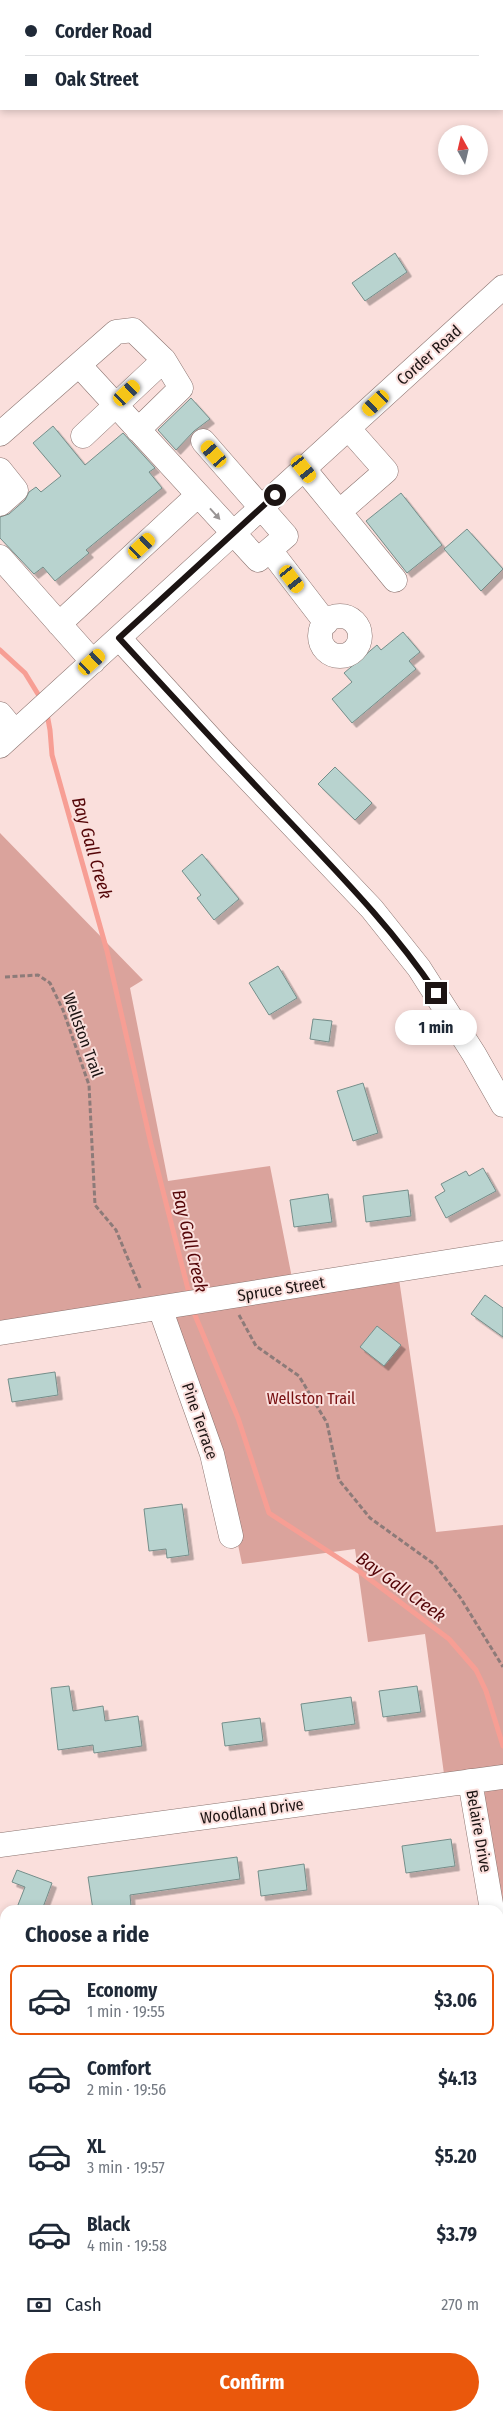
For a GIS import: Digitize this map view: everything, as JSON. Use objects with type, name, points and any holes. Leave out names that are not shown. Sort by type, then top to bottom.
[{"type":"street","name":"Corder Road","points":[[8,739],[503,287]]},
{"type":"street","points":[[0,434],[116,332],[132,330],[164,360],[181,388],[138,430]]},
{"type":"street","points":[[83,436],[164,360]]},
{"type":"street","points":[[80,365],[258,560],[286,536],[260,509],[202,441]]},
{"type":"street","points":[[339,512],[386,471],[348,428]]},
{"type":"street","points":[[304,469],[395,580]]},
{"type":"street","points":[[0,470],[16,490],[0,504]]},
{"type":"street","points":[[59,624],[198,495]]},
{"type":"street","points":[[270,550],[326,623]]},
{"type":"street","points":[[0,557],[92,662]]},
{"type":"street","points":[[119,638],[221,750],[372,909],[420,968],[474,1054],[503,1106]]},
{"type":"street","points":[[0,714],[8,739]]},
{"type":"street","name":"Spruce Street","points":[[0,1333],[503,1253]]},
{"type":"street","name":"Pine Terrace","points":[[160,1308],[212,1454],[231,1536]]},
{"type":"street","name":"Woodland Drive","points":[[0,1845],[488,1779]]},
{"type":"street","name":"Belaire Drive","points":[[488,1779],[492,1905]]},
{"type":"path","name":"Wellston Trail","points":[[5,977],[38,975],[50,984],[63,1010],[89,1085],[95,1205],[116,1230],[133,1267],[160,1308]]},
{"type":"path","points":[[222,1299],[256,1346],[299,1376],[327,1423],[339,1480],[370,1518],[434,1564],[460,1597],[503,1667]]},
{"type":"green space","points":[[0,833],[143,980],[130,988],[168,1181],[270,1166],[292,1278],[0,1324]]},
{"type":"green space","name":"Wellston Trail","points":[[399,1279],[436,1532],[503,1525],[503,1767],[444,1774],[425,1634],[368,1642],[355,1549],[242,1564],[218,1448],[167,1312]]},
{"type":"green space","points":[[503,1788],[503,1905],[500,1905],[480,1791]]},
{"type":"building","points":[[395,253],[407,272],[365,301],[352,283]]},
{"type":"building","points":[[191,398],[210,419],[194,431],[176,450],[158,430]]},
{"type":"building","points":[[53,426],[85,465],[123,433],[155,468],[149,472],[162,488],[86,550],[89,553],[55,581],[43,567],[34,574],[0,538],[0,517],[9,514],[36,487],[41,492],[61,476],[33,443]]},
{"type":"building","points":[[401,493],[442,545],[407,573],[366,521]]},
{"type":"building","points":[[467,529],[503,569],[481,591],[444,549]]},
{"type":"building","points":[[403,632],[420,652],[409,661],[416,669],[352,723],[332,699],[352,682],[344,673],[377,645],[381,650]]},
{"type":"building","points":[[335,767],[372,803],[355,820],[318,784]]},
{"type":"building","points":[[202,854],[239,899],[214,920],[197,898],[201,895],[182,871]]},
{"type":"building","points":[[278,966],[297,998],[269,1015],[249,983]]},
{"type":"building","points":[[313,1019],[332,1021],[329,1042],[310,1039]]},
{"type":"building","points":[[363,1083],[378,1133],[353,1141],[337,1091]]},
{"type":"building","points":[[483,1168],[496,1191],[446,1218],[435,1197],[445,1191],[441,1184],[466,1171],[469,1176]]},
{"type":"building","points":[[408,1190],[411,1216],[366,1222],[363,1196]]},
{"type":"building","points":[[328,1194],[332,1222],[294,1227],[290,1200]]},
{"type":"building","points":[[485,1295],[503,1308],[503,1337],[471,1314]]},
{"type":"building","points":[[377,1326],[401,1345],[384,1366],[360,1347]]},
{"type":"building","points":[[55,1372],[58,1395],[12,1402],[8,1379]]},
{"type":"building","points":[[182,1504],[189,1555],[167,1558],[166,1549],[149,1551],[144,1509]]},
{"type":"building","points":[[69,1686],[73,1711],[103,1706],[105,1721],[138,1716],[142,1746],[94,1753],[93,1745],[58,1750],[51,1688]]},
{"type":"building","points":[[417,1686],[421,1712],[383,1717],[379,1691]]},
{"type":"building","points":[[351,1697],[355,1724],[305,1731],[301,1704]]},
{"type":"building","points":[[260,1718],[263,1741],[225,1746],[222,1723]]},
{"type":"building","points":[[451,1839],[455,1866],[406,1873],[402,1846]]},
{"type":"building","points":[[237,1857],[240,1879],[130,1895],[131,1905],[92,1905],[88,1877]]},
{"type":"building","points":[[304,1864],[307,1890],[261,1896],[258,1871]]},
{"type":"building","points":[[17,1870],[52,1883],[44,1905],[18,1905],[25,1887],[12,1882]]},
{"type":"waterway","name":"Bay Gall Creek","points":[[0,650],[25,673],[41,699]]},
{"type":"waterway","name":"Bay Gall Creek","points":[[47,714],[52,755],[107,951],[151,1144],[190,1297]]},
{"type":"waterway","name":"Bay Gall Creek","points":[[192,1308],[238,1418],[269,1513],[360,1572],[449,1639],[476,1670],[486,1691],[503,1746]]},
{"type":"route","points":[[275,495],[119,638],[221,750],[372,909],[420,968],[436,993]]}]
